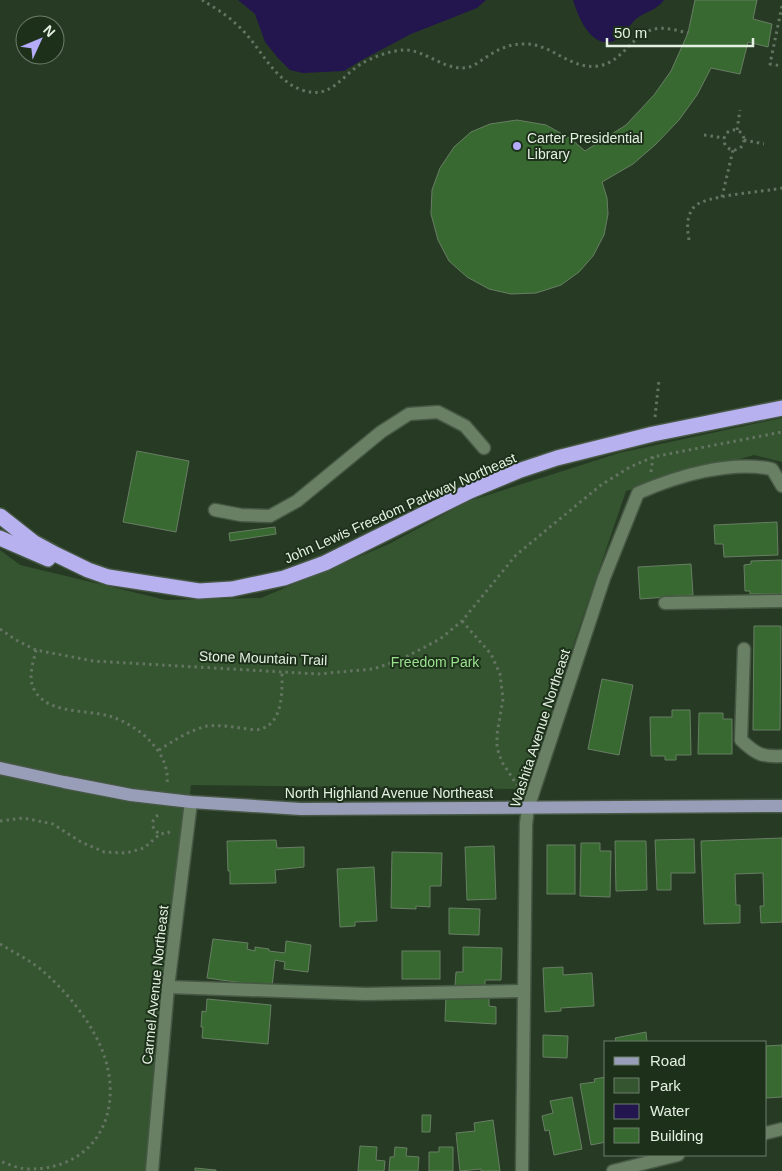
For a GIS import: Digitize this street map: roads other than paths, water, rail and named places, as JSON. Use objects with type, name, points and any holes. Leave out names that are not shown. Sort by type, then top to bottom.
[{"type":"highway","name":"John Lewis Freedom Parkway Northeast","points":[[88,570],[123,580],[199,591],[232,589],[284,578],[325,563],[470,491],[518,471],[557,458],[653,434],[782,408]]},
{"type":"highway","points":[[0,516],[34,542],[88,570]]},
{"type":"highway","points":[[0,538],[53,561],[88,570]]},
{"type":"main road","name":"North Highland Avenue Northeast","points":[[0,768],[64,782],[165,799],[301,809],[782,806]]},
{"type":"street","points":[[215,510],[241,515],[270,516],[297,501],[381,432],[410,414],[438,412],[465,426],[484,448]]},
{"type":"street","name":"Washita Avenue Northeast","points":[[522,1171],[523,991],[526,824],[528,808],[604,578],[638,493],[704,470],[758,466],[772,469],[782,486]]},
{"type":"street","points":[[665,603],[782,601]]},
{"type":"street","points":[[744,649],[741,740],[754,753],[767,757],[782,756]]},
{"type":"street","name":"Carmel Avenue Northeast","points":[[152,1171],[168,987],[191,802]]},
{"type":"street","points":[[168,987],[365,994],[523,991]]},
{"type":"street","points":[[767,1133],[782,1129]]},
{"type":"street","points":[[613,1171],[674,1156]]},
{"type":"water","points":[[238,0],[486,0],[477,8],[411,34],[344,71],[303,73],[290,70],[278,58],[265,42],[255,14]]},
{"type":"water","points":[[573,0],[664,0],[658,6],[636,19],[621,37],[612,42],[603,42],[596,39],[584,26]]},
{"type":"place","name":"Carter Presidential Library","points":[[517,146]]},
{"type":"park label","name":"Freedom Park","points":[[435,662]]}]
